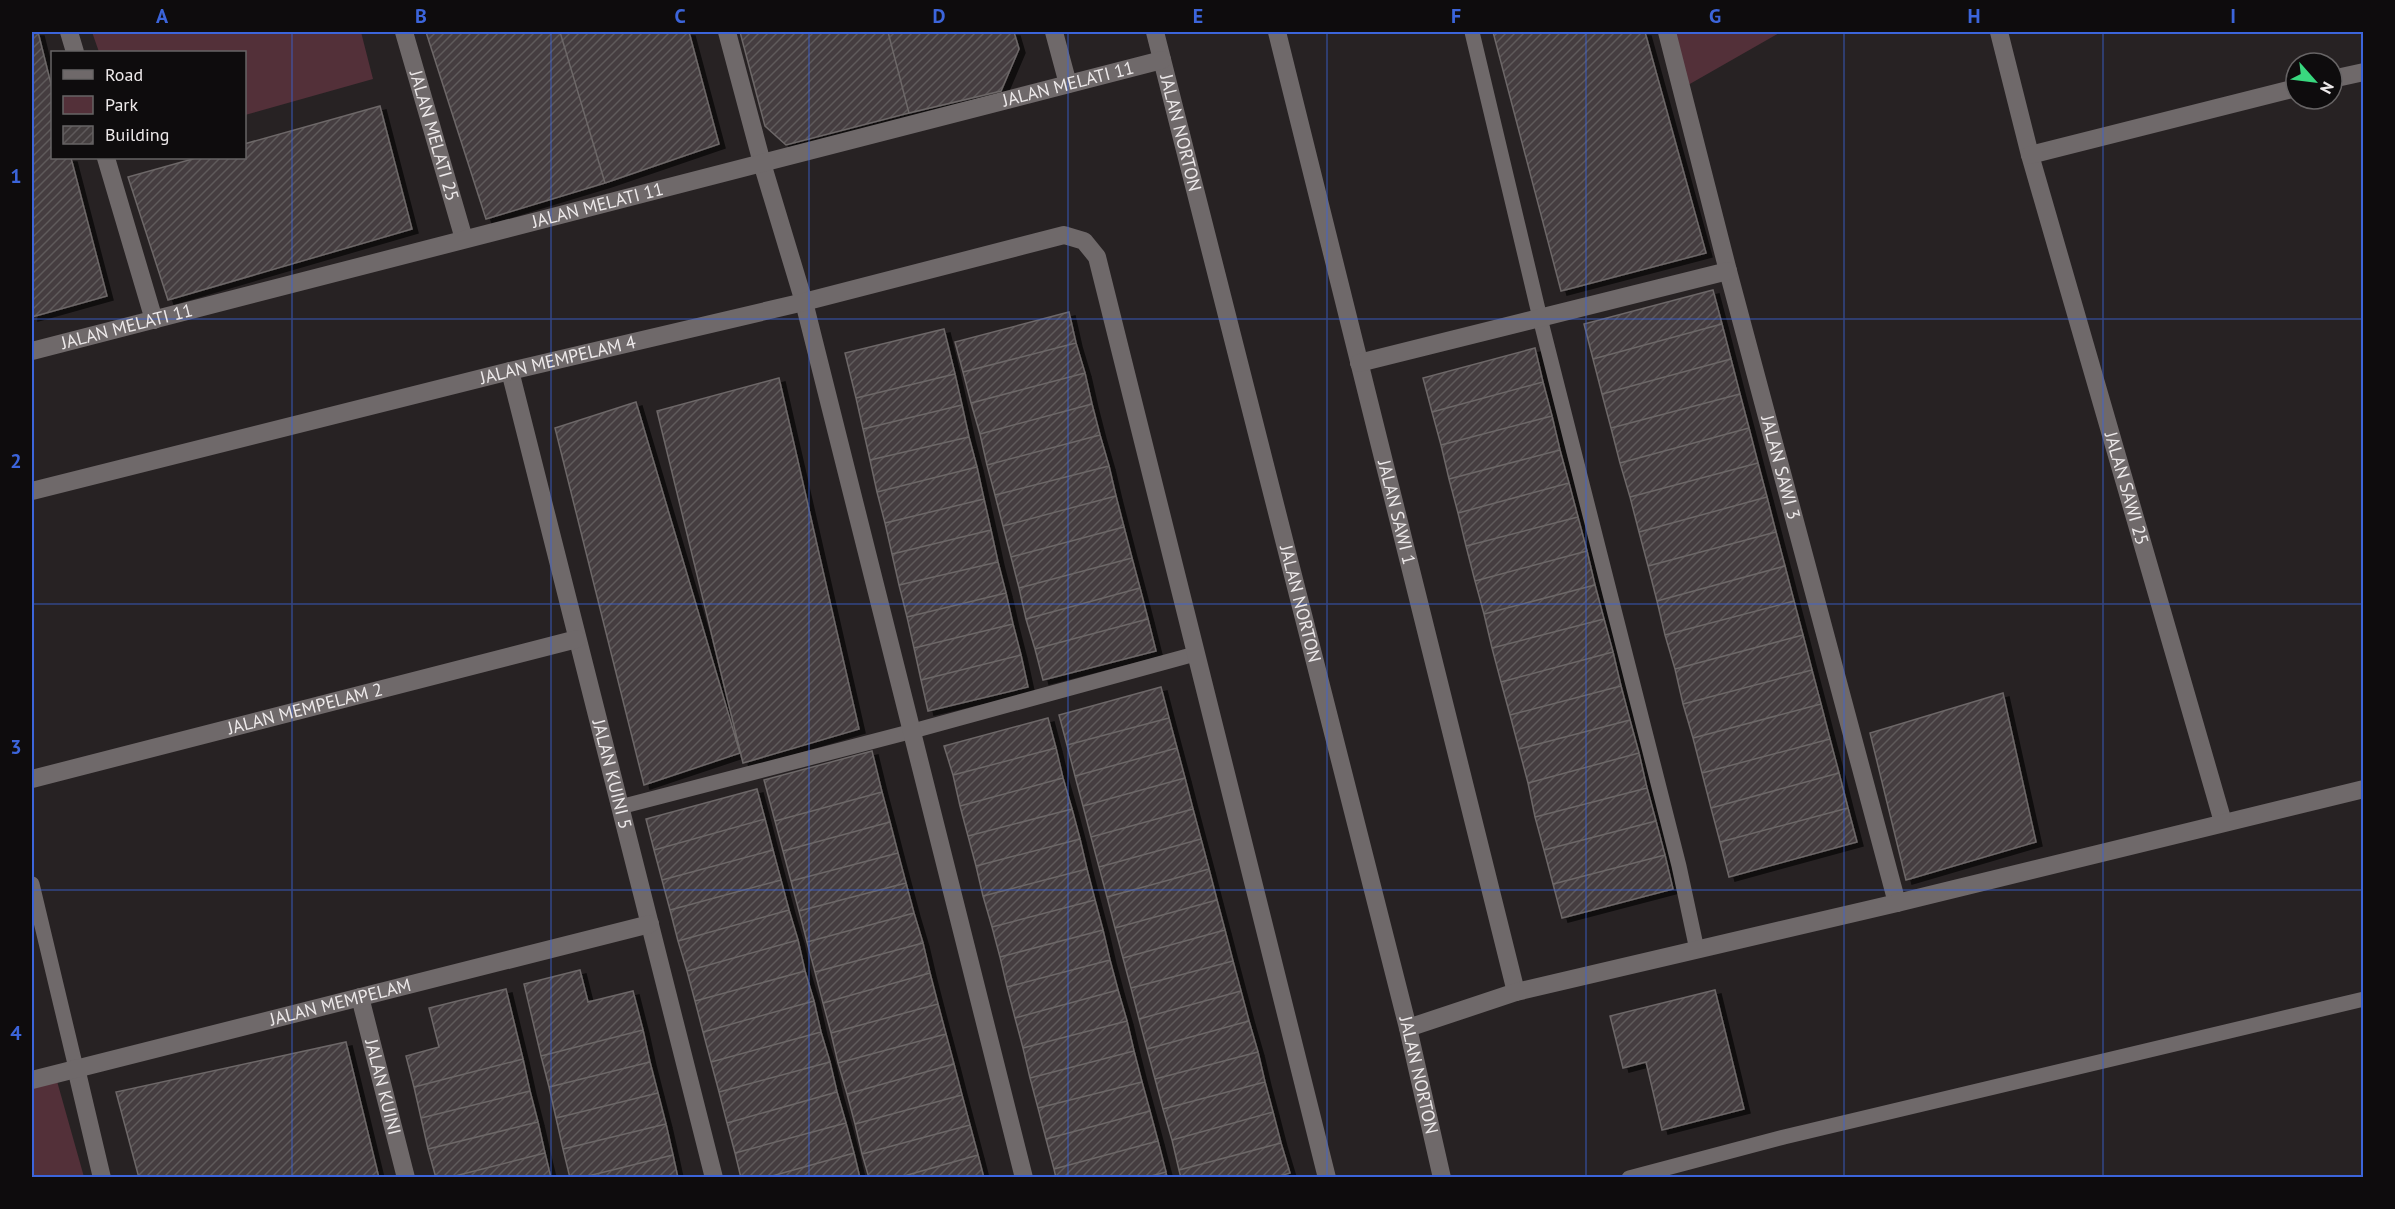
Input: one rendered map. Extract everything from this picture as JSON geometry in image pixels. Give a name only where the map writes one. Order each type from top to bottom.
[{"type":"street","points":[[69,32],[75,51]]},
{"type":"street","name":"JALAN MELATI 25","points":[[404,32],[464,239]]},
{"type":"street","points":[[727,32],[762,163],[804,302],[1024,1178]]},
{"type":"street","points":[[1054,32],[1068,84]]},
{"type":"street","name":"JALAN NORTON","points":[[1155,32],[1408,1028],[1442,1178]]},
{"type":"street","name":"JALAN SAWI 1","points":[[1277,32],[1516,992]]},
{"type":"street","name":"JALAN SAWI 3","points":[[1667,32],[1896,903]]},
{"type":"street","name":"JALAN SAWI 25","points":[[1999,32],[2030,155],[2223,822]]},
{"type":"street","name":"JALAN MELATI 11","points":[[32,351],[1162,60]]},
{"type":"street","points":[[2344,76],[2364,72]]},
{"type":"street","points":[[2030,155],[2284,91]]},
{"type":"street","points":[[106,159],[154,320]]},
{"type":"street","name":"JALAN MEMPELAM 4","points":[[32,492],[510,371],[804,302],[1064,235],[1084,241],[1096,257],[1195,654]]},
{"type":"street","points":[[1359,363],[1728,271]]},
{"type":"street","name":"JALAN KUINI 5","points":[[510,371],[714,1178]]},
{"type":"street","name":"JALAN MEMPELAM 2","points":[[32,778],[577,639]]},
{"type":"street","points":[[1195,654],[1327,1178]]},
{"type":"street","points":[[1408,1028],[1516,992],[1896,903],[2364,789]]},
{"type":"street","name":"JALAN MEMPELAM","points":[[32,1080],[650,924]]},
{"type":"street","name":"JALAN KUINI","points":[[360,997],[406,1178]]},
{"type":"street","points":[[76,1068],[102,1178]]},
{"type":"lane","points":[[1472,32],[1540,318],[1679,866],[1697,950]]},
{"type":"lane","points":[[620,807],[913,731],[1195,654]]},
{"type":"lane","points":[[32,884],[76,1068]]},
{"type":"lane","points":[[1629,1178],[1795,1135],[2364,999]]},
{"type":"green space","points":[[92,32],[361,32],[373,79],[246,115],[246,51],[99,51]]},
{"type":"green space","points":[[1667,32],[1781,32],[1681,89]]},
{"type":"green space","points":[[55,1074],[84,1177],[32,1177],[32,1080]]},
{"type":"building","points":[[32,32],[38,32],[51,84],[51,159],[71,159],[107,296],[32,317]]},
{"type":"building","points":[[426,32],[560,32],[605,183],[486,219]]},
{"type":"building","points":[[560,32],[689,32],[719,144],[605,183]]},
{"type":"building","points":[[740,32],[888,32],[909,113],[786,145],[765,126]]},
{"type":"building","points":[[888,32],[1014,32],[1019,49],[1001,91],[909,113]]},
{"type":"building","points":[[1493,32],[1645,32],[1706,253],[1561,291]]},
{"type":"building","points":[[380,106],[412,229],[168,300],[128,177],[192,159],[246,159],[246,143]]},
{"type":"building","points":[[1713,290],[1722,324],[1593,359],[1584,324]]},
{"type":"building","points":[[1069,312],[1076,343],[963,372],[955,342]]},
{"type":"building","points":[[1722,324],[1731,359],[1602,394],[1593,359]]},
{"type":"building","points":[[944,329],[955,374],[856,398],[845,353]]},
{"type":"building","points":[[1076,343],[1085,373],[971,403],[963,372]]},
{"type":"building","points":[[1535,348],[1543,382],[1432,412],[1423,378]]},
{"type":"building","points":[[1731,359],[1740,394],[1611,428],[1602,394]]},
{"type":"building","points":[[1085,373],[1092,404],[980,434],[971,403]]},
{"type":"building","points":[[955,374],[962,405],[863,429],[856,398]]},
{"type":"building","points":[[779,378],[859,729],[743,763],[657,411]]},
{"type":"building","points":[[1543,382],[1552,416],[1441,445],[1432,412]]},
{"type":"building","points":[[1740,394],[1749,428],[1620,463],[1611,428]]},
{"type":"building","points":[[636,402],[740,753],[644,785],[555,428]]},
{"type":"building","points":[[1092,404],[1100,435],[987,465],[980,434]]},
{"type":"building","points":[[962,405],[969,437],[870,460],[863,429]]},
{"type":"building","points":[[1552,416],[1560,450],[1449,479],[1441,445]]},
{"type":"building","points":[[1749,428],[1758,463],[1630,497],[1620,463]]},
{"type":"building","points":[[1100,435],[1109,466],[995,495],[987,465]]},
{"type":"building","points":[[969,437],[977,467],[877,492],[870,460]]},
{"type":"building","points":[[1560,450],[1569,483],[1458,513],[1449,479]]},
{"type":"building","points":[[1758,463],[1767,497],[1639,532],[1630,497]]},
{"type":"building","points":[[1109,466],[1116,496],[1003,526],[995,495]]},
{"type":"building","points":[[977,467],[984,499],[885,523],[877,492]]},
{"type":"building","points":[[1569,483],[1578,517],[1466,546],[1458,513]]},
{"type":"building","points":[[1116,496],[1124,527],[1011,557],[1003,526]]},
{"type":"building","points":[[1767,497],[1776,532],[1648,566],[1639,532]]},
{"type":"building","points":[[984,499],[991,530],[892,554],[885,523]]},
{"type":"building","points":[[1578,517],[1587,551],[1475,581],[1466,546]]},
{"type":"building","points":[[1124,527],[1132,558],[1019,588],[1011,557]]},
{"type":"building","points":[[991,530],[998,562],[899,585],[892,554]]},
{"type":"building","points":[[1776,532],[1785,566],[1657,601],[1648,566]]},
{"type":"building","points":[[1587,551],[1595,585],[1484,614],[1475,581]]},
{"type":"building","points":[[1132,558],[1140,588],[1026,619],[1019,588]]},
{"type":"building","points":[[998,562],[1006,593],[907,617],[899,585]]},
{"type":"building","points":[[1785,566],[1794,601],[1665,635],[1657,601]]},
{"type":"building","points":[[1595,585],[1604,619],[1492,648],[1484,614]]},
{"type":"building","points":[[1140,588],[1148,619],[1035,649],[1026,619]]},
{"type":"building","points":[[1006,593],[1013,624],[914,648],[907,617]]},
{"type":"building","points":[[1794,601],[1803,635],[1675,669],[1665,635]]},
{"type":"building","points":[[1148,619],[1156,651],[1043,680],[1035,649]]},
{"type":"building","points":[[1604,619],[1613,652],[1501,682],[1492,648]]},
{"type":"building","points":[[1013,624],[1021,655],[921,680],[914,648]]},
{"type":"building","points":[[1803,635],[1812,670],[1683,704],[1675,669]]},
{"type":"building","points":[[1613,652],[1621,686],[1510,715],[1501,682]]},
{"type":"building","points":[[1021,655],[1028,687],[928,711],[921,680]]},
{"type":"building","points":[[1812,670],[1821,704],[1693,738],[1683,704]]},
{"type":"building","points":[[1621,686],[1630,720],[1519,749],[1510,715]]},
{"type":"building","points":[[1161,687],[1169,718],[1067,745],[1059,715]]},
{"type":"building","points":[[2003,693],[2036,842],[1906,880],[1870,733]]},
{"type":"building","points":[[1821,704],[1830,739],[1702,773],[1693,738]]},
{"type":"building","points":[[1048,718],[1056,748],[953,775],[944,746]]},
{"type":"building","points":[[1169,718],[1177,748],[1075,776],[1067,745]]},
{"type":"building","points":[[1630,720],[1639,753],[1528,783],[1519,749]]},
{"type":"building","points":[[1830,739],[1839,773],[1711,808],[1702,773]]},
{"type":"building","points":[[1056,748],[1063,778],[960,806],[953,775]]},
{"type":"building","points":[[1177,748],[1185,778],[1083,806],[1075,776]]},
{"type":"building","points":[[872,751],[882,792],[775,821],[764,780]]},
{"type":"building","points":[[1639,753],[1647,788],[1535,817],[1528,783]]},
{"type":"building","points":[[1839,773],[1848,808],[1720,842],[1711,808]]},
{"type":"building","points":[[1063,778],[1072,809],[968,836],[960,806]]},
{"type":"building","points":[[1185,778],[1193,809],[1091,837],[1083,806]]},
{"type":"building","points":[[1647,788],[1656,821],[1544,850],[1535,817]]},
{"type":"building","points":[[757,789],[765,819],[654,850],[646,819]]},
{"type":"building","points":[[882,792],[890,822],[783,851],[775,821]]},
{"type":"building","points":[[1848,808],[1857,842],[1729,877],[1720,842]]},
{"type":"building","points":[[1072,809],[1080,839],[976,866],[968,836]]},
{"type":"building","points":[[1193,809],[1201,839],[1099,867],[1091,837]]},
{"type":"building","points":[[765,819],[773,850],[662,880],[654,850]]},
{"type":"building","points":[[1656,821],[1665,855],[1553,884],[1544,850]]},
{"type":"building","points":[[890,822],[898,853],[791,881],[783,851]]},
{"type":"building","points":[[1080,839],[1087,869],[983,896],[976,866]]},
{"type":"building","points":[[1201,839],[1209,869],[1107,897],[1099,867]]},
{"type":"building","points":[[773,850],[781,880],[670,910],[662,880]]},
{"type":"building","points":[[898,853],[906,883],[799,911],[791,881]]},
{"type":"building","points":[[1665,855],[1673,889],[1562,918],[1553,884]]},
{"type":"building","points":[[1087,869],[1095,900],[992,927],[983,896]]},
{"type":"building","points":[[1209,869],[1217,900],[1115,928],[1107,897]]},
{"type":"building","points":[[781,880],[789,910],[678,941],[670,910]]},
{"type":"building","points":[[906,883],[914,913],[807,942],[799,911]]},
{"type":"building","points":[[1095,900],[1103,930],[1000,957],[992,927]]},
{"type":"building","points":[[1217,900],[1225,930],[1123,958],[1115,928]]},
{"type":"building","points":[[789,910],[798,940],[687,971],[678,941]]},
{"type":"building","points":[[914,913],[923,943],[815,972],[807,942]]},
{"type":"building","points":[[1103,930],[1110,960],[1007,987],[1000,957]]},
{"type":"building","points":[[1225,930],[1233,961],[1131,988],[1123,958]]},
{"type":"building","points":[[798,940],[805,971],[695,1001],[687,971]]},
{"type":"building","points":[[923,943],[930,973],[823,1003],[815,972]]},
{"type":"building","points":[[1110,960],[1118,990],[1015,1018],[1007,987]]},
{"type":"building","points":[[1233,961],[1241,991],[1139,1019],[1131,988]]},
{"type":"building","points":[[580,970],[588,1002],[633,991],[643,1030],[541,1056],[524,984]]},
{"type":"building","points":[[805,971],[814,1001],[703,1032],[695,1001]]},
{"type":"building","points":[[930,973],[938,1004],[831,1033],[823,1003]]},
{"type":"building","points":[[506,989],[523,1059],[414,1087],[406,1056],[439,1047],[429,1008]]},
{"type":"building","points":[[1118,990],[1127,1021],[1023,1048],[1015,1018]]},
{"type":"building","points":[[1715,990],[1744,1109],[1662,1130],[1646,1062],[1623,1068],[1610,1016]]},
{"type":"building","points":[[1241,991],[1249,1021],[1147,1049],[1139,1019]]},
{"type":"building","points":[[814,1001],[821,1032],[711,1062],[703,1032]]},
{"type":"building","points":[[938,1004],[946,1034],[838,1063],[831,1033]]},
{"type":"building","points":[[1127,1021],[1134,1051],[1030,1078],[1023,1048]]},
{"type":"building","points":[[1249,1021],[1258,1052],[1155,1079],[1147,1049]]},
{"type":"building","points":[[643,1030],[650,1062],[549,1087],[541,1056]]},
{"type":"building","points":[[821,1032],[830,1062],[719,1092],[711,1062]]},
{"type":"building","points":[[946,1034],[954,1064],[847,1094],[838,1063]]},
{"type":"building","points":[[346,1042],[379,1178],[139,1178],[116,1092]]},
{"type":"building","points":[[1134,1051],[1142,1082],[1038,1108],[1030,1078]]},
{"type":"building","points":[[1258,1052],[1265,1082],[1163,1109],[1155,1079]]},
{"type":"building","points":[[523,1059],[530,1091],[421,1118],[414,1087]]},
{"type":"building","points":[[650,1062],[658,1093],[556,1118],[549,1087]]},
{"type":"building","points":[[830,1062],[837,1092],[727,1123],[719,1092]]},
{"type":"building","points":[[954,1064],[962,1095],[855,1124],[847,1094]]},
{"type":"building","points":[[1142,1082],[1150,1111],[1046,1139],[1038,1108]]},
{"type":"building","points":[[1265,1082],[1273,1112],[1172,1140],[1163,1109]]},
{"type":"building","points":[[530,1091],[538,1122],[428,1149],[421,1118]]},
{"type":"building","points":[[837,1092],[846,1123],[735,1153],[727,1123]]},
{"type":"building","points":[[658,1093],[666,1124],[563,1149],[556,1118]]},
{"type":"building","points":[[962,1095],[970,1125],[862,1154],[855,1124]]},
{"type":"building","points":[[1150,1111],[1158,1141],[1054,1169],[1046,1139]]},
{"type":"building","points":[[1273,1112],[1281,1143],[1179,1170],[1172,1140]]},
{"type":"building","points":[[538,1122],[545,1153],[447,1178],[436,1178],[428,1149]]},
{"type":"building","points":[[846,1123],[854,1153],[765,1178],[741,1178],[735,1153]]},
{"type":"building","points":[[666,1124],[673,1155],[580,1178],[570,1178],[563,1149]]},
{"type":"building","points":[[970,1125],[978,1155],[897,1178],[869,1178],[862,1154]]},
{"type":"building","points":[[1158,1141],[1166,1172],[1144,1178],[1056,1178],[1054,1169]]},
{"type":"building","points":[[1281,1143],[1290,1173],[1273,1178],[1181,1178],[1179,1170]]},
{"type":"building","points":[[545,1153],[551,1178],[447,1178]]},
{"type":"building","points":[[854,1153],[860,1178],[765,1178]]},
{"type":"building","points":[[673,1155],[678,1178],[580,1178]]},
{"type":"building","points":[[978,1155],[984,1178],[897,1178]]},
{"type":"building","points":[[1166,1172],[1167,1178],[1144,1178]]}]
